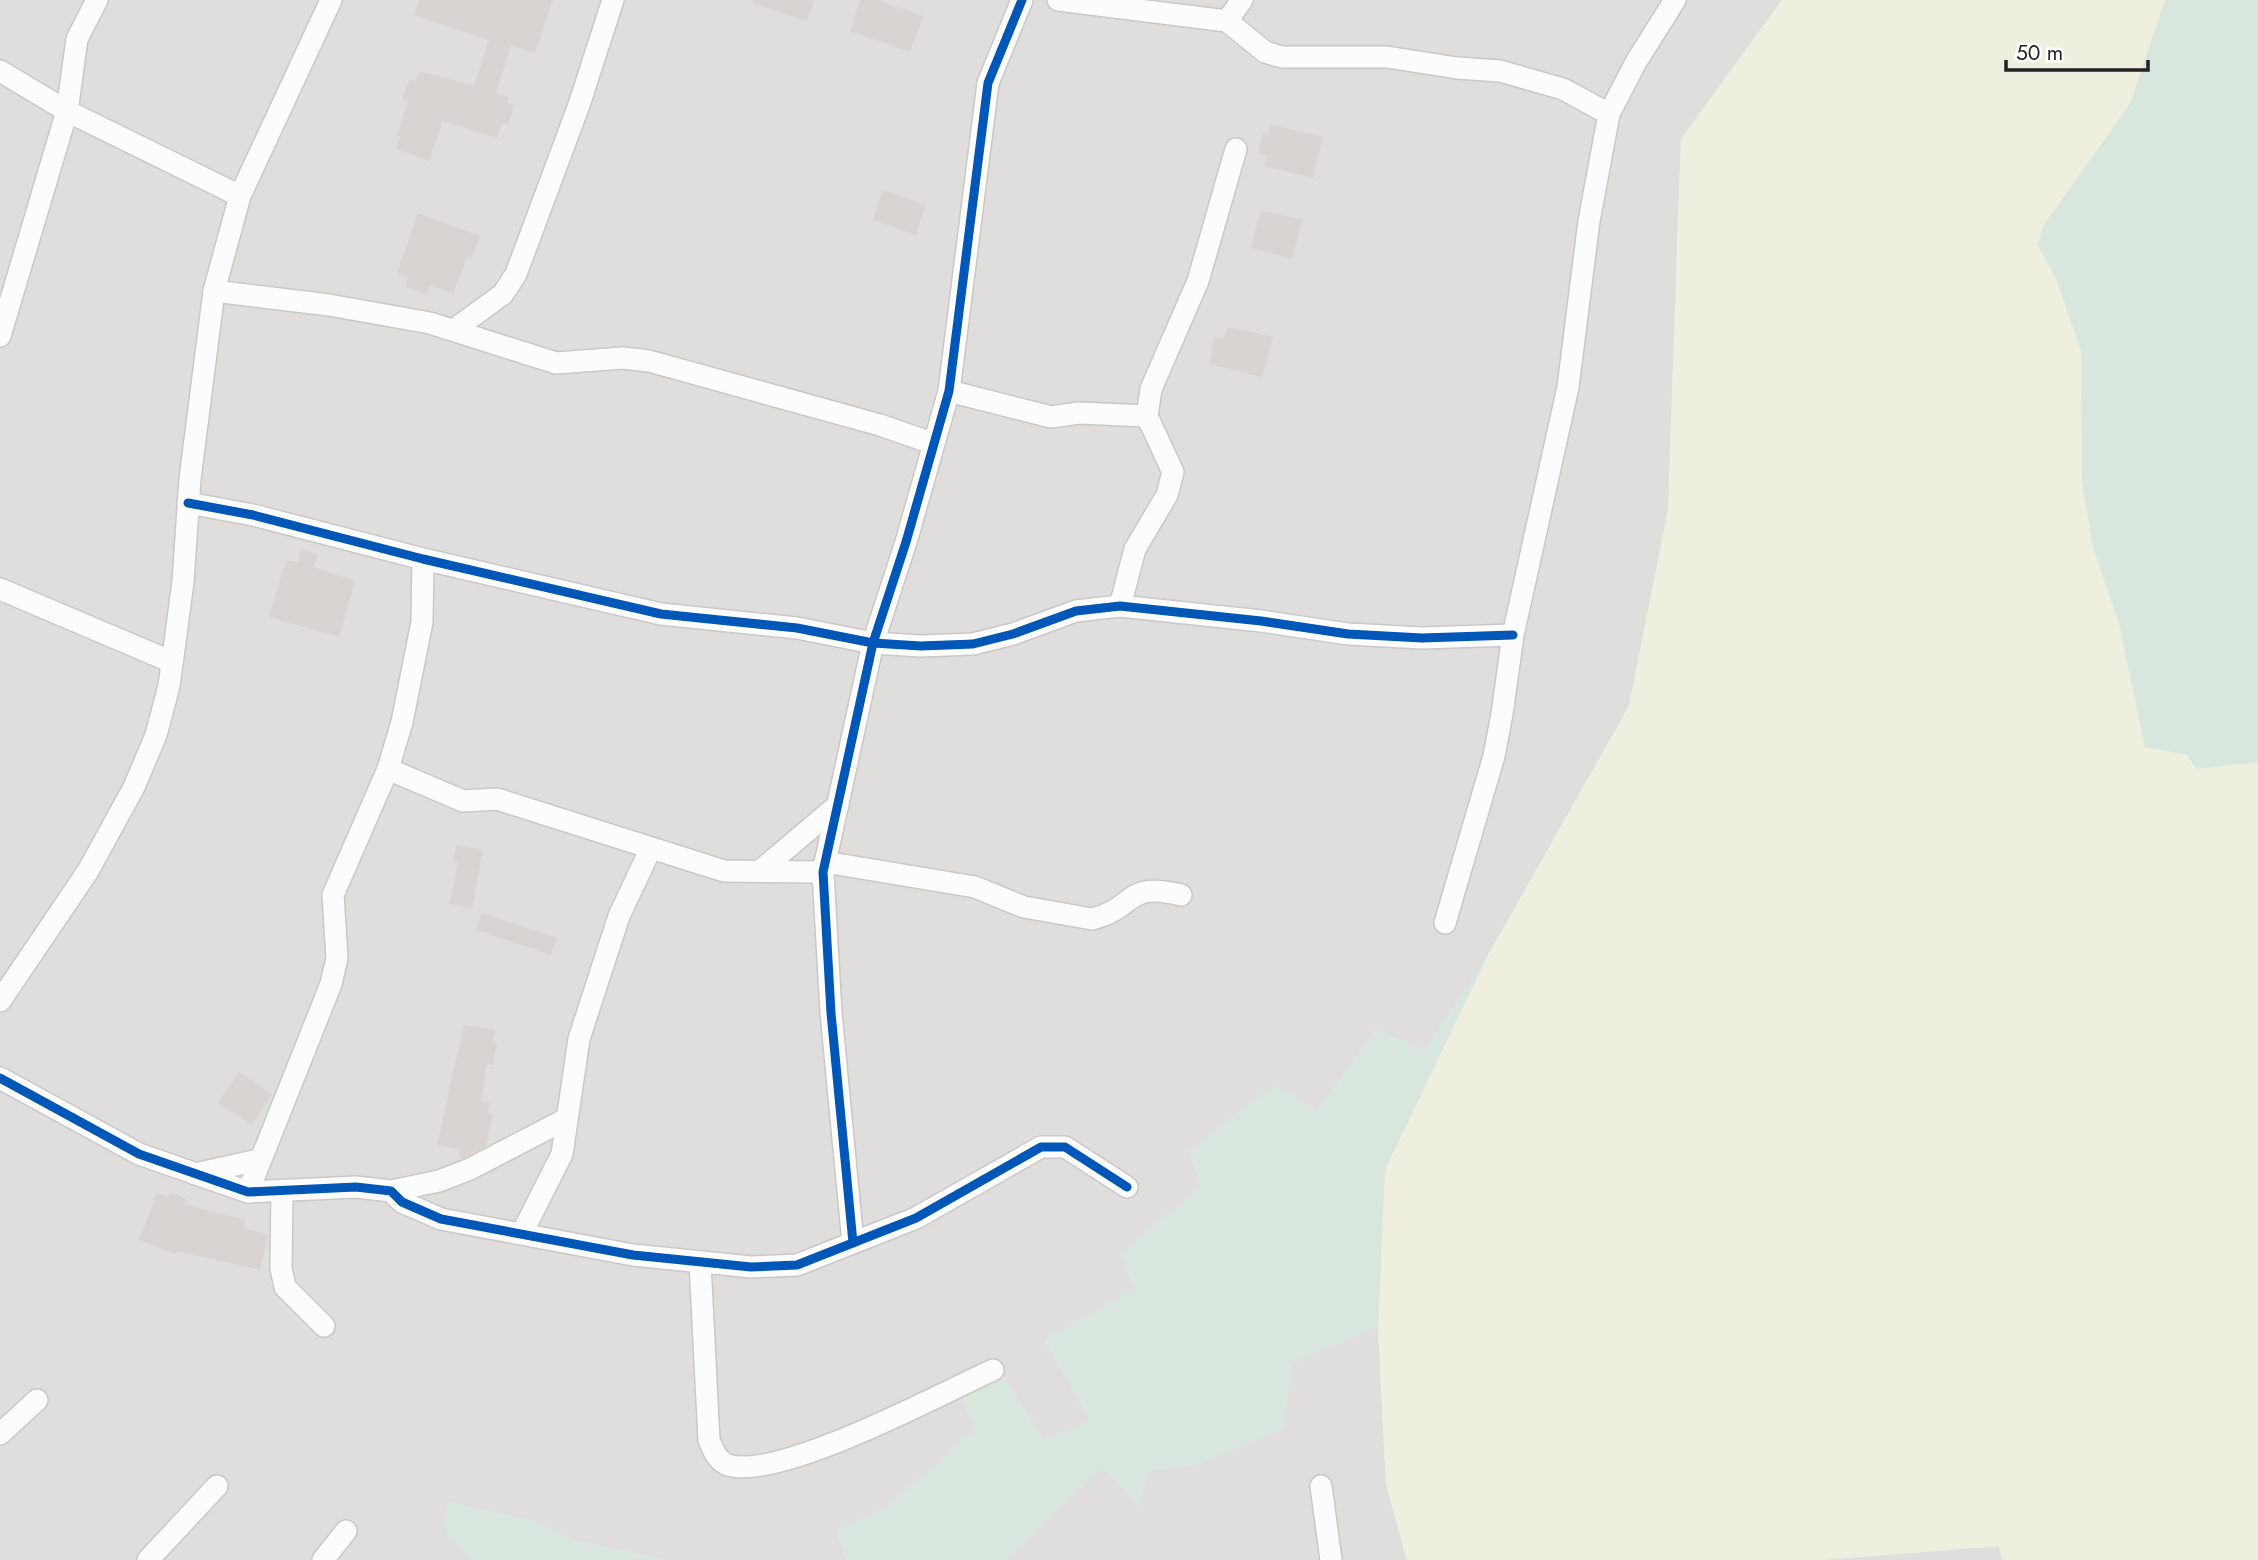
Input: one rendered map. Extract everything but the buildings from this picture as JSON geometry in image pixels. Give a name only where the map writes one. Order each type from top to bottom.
[{"type":"street","points":[[0,336],[67,111],[77,39],[97,0]]},
{"type":"street","points":[[0,1001],[88,871],[134,787],[156,736],[172,662],[183,582],[188,503],[214,291],[240,196],[331,0]]},
{"type":"street","points":[[455,329],[503,294],[516,274],[579,105],[613,0]]},
{"type":"street","points":[[853,1243],[831,1013],[824,867],[873,643],[906,542],[932,443],[949,391],[988,83],[1022,0]]},
{"type":"street","points":[[1058,0],[1227,21],[1265,52],[1282,57],[1387,57],[1457,68],[1500,71],[1563,89],[1609,114]]},
{"type":"street","points":[[1227,21],[1242,0]]},
{"type":"street","points":[[1445,923],[1493,756],[1513,635],[1568,387],[1589,221],[1609,114],[1636,62],[1675,0]]},
{"type":"street","points":[[0,71],[67,111],[240,196]]},
{"type":"street","points":[[1120,606],[1135,549],[1167,495],[1173,472],[1147,416],[1151,389],[1198,281],[1236,149]]},
{"type":"street","points":[[214,291],[329,305],[455,329],[556,363],[623,358],[649,361],[880,425],[932,443]]},
{"type":"street","points":[[949,391],[1051,416],[1079,413],[1147,416]]},
{"type":"street","points":[[188,503],[253,515],[423,559],[662,614],[797,628],[873,643],[921,646],[973,644],[1076,611],[1120,606],[1261,621],[1349,634],[1422,638],[1513,635]]},
{"type":"street","points":[[248,1192],[258,1160],[331,984],[337,958],[333,895],[388,769],[402,722],[422,621],[423,559]]},
{"type":"street","points":[[0,589],[172,662]]},
{"type":"street","points":[[388,769],[463,801],[498,799],[724,871],[746,873],[824,867],[975,887],[1024,907],[1092,919],[1143,890],[1155,888],[1181,895]]},
{"type":"street","points":[[761,870],[838,806]]},
{"type":"street","points":[[522,1233],[562,1154],[579,1039],[619,916],[650,848]]},
{"type":"street","points":[[0,1078],[139,1154],[248,1192],[356,1187],[391,1191],[439,1181],[470,1169],[566,1119]]},
{"type":"street","points":[[391,1191],[402,1202],[442,1219],[633,1255],[751,1267],[797,1265],[916,1218],[1041,1147],[1065,1147],[1127,1187]]},
{"type":"street","points":[[195,1174],[258,1160]]},
{"type":"street","points":[[282,1192],[281,1268],[285,1287],[324,1326]]},
{"type":"street","points":[[700,1263],[709,1440],[714,1454],[727,1465],[768,1466],[809,1454],[993,1370]]},
{"type":"street","points":[[0,1434],[37,1400]]},
{"type":"street","points":[[148,1560],[218,1486]]},
{"type":"street","points":[[1321,1486],[1331,1560]]},
{"type":"street","points":[[323,1560],[346,1531]]},
{"type":"shaded area","points":[[0,0],[1782,0],[1681,139],[1668,510],[1629,707],[1488,955],[1385,1170],[1378,1327],[1386,1484],[1407,1560],[0,1560]]},
{"type":"shaded area","points":[[2165,0],[2258,0],[2258,762],[2196,769],[2187,755],[2145,747],[2119,624],[2093,547],[2082,482],[2081,351],[2057,281],[2038,245],[2043,226],[2130,104]]},
{"type":"shaded area","points":[[1488,955],[1385,1170],[1378,1327],[1292,1363],[1284,1430],[1191,1467],[1148,1470],[1140,1507],[1102,1468],[1006,1560],[846,1560],[836,1531],[886,1507],[974,1430],[962,1398],[1005,1377],[1044,1440],[1090,1421],[1044,1340],[1134,1289],[1120,1253],[1200,1187],[1189,1151],[1275,1085],[1317,1111],[1376,1029],[1424,1050]]},
{"type":"shaded area","points":[[449,1502],[535,1521],[576,1540],[667,1560],[470,1560],[443,1526]]},
{"type":"shaded area","points":[[1999,1546],[2002,1560],[1820,1560]]},
{"type":"green space","points":[[1782,0],[2165,0],[2130,104],[2043,226],[2038,245],[2057,281],[2081,351],[2082,482],[2093,547],[2119,624],[2196,769],[2258,762],[2258,1560],[2002,1560],[1999,1546],[1820,1560],[1407,1560],[1386,1484],[1378,1327],[1385,1170],[1488,955],[1629,706],[1668,510],[1681,139]]},
{"type":"cycle path","points":[[853,1243],[831,1013],[823,872],[873,643],[906,542],[949,391],[988,83],[1022,0]]},
{"type":"cycle path","points":[[188,503],[253,515],[423,559],[661,614],[797,628],[873,643],[921,646],[973,644],[1013,634],[1076,611],[1120,606],[1261,621],[1348,634],[1422,638],[1513,635]]},
{"type":"cycle path","points":[[0,1078],[139,1154],[248,1192],[356,1187],[391,1191],[402,1202],[441,1219],[633,1255],[751,1267],[797,1265],[916,1218],[1041,1147],[1065,1147],[1127,1187]]}]
